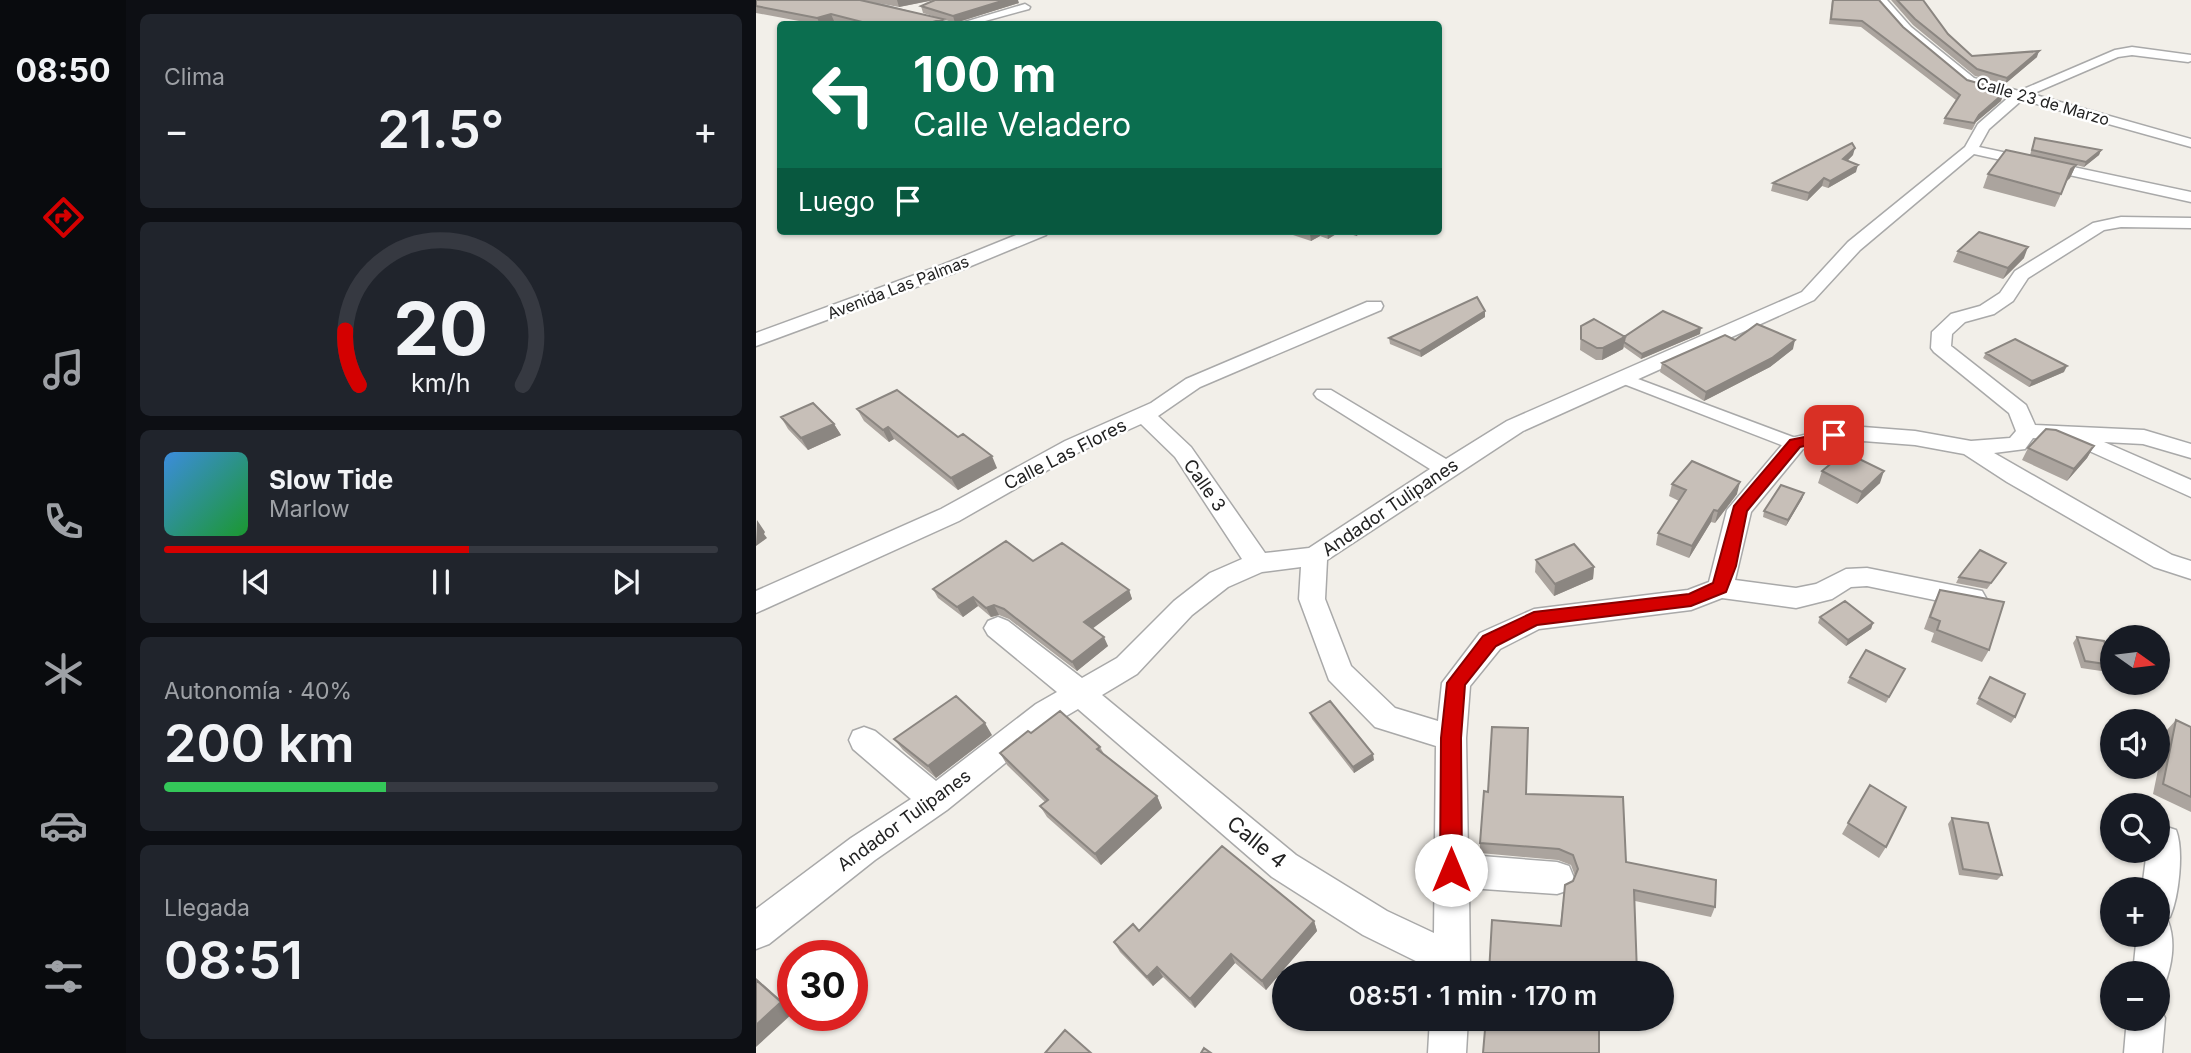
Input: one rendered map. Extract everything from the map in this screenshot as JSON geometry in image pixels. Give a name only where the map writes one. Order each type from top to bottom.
[{"type":"street","points":[[849,0],[936,21]]},
{"type":"street","name":"Calle 23 de Marzo","points":[[1881,0],[1907,29],[1970,81],[2191,143]]},
{"type":"street","points":[[903,13],[929,5]]},
{"type":"street","points":[[974,21],[1025,7]]},
{"type":"street","name":"Andador Tulipanes","points":[[756,931],[863,849],[936,800],[1046,713],[1082,695],[1127,666],[1183,608],[1219,580],[1258,563],[1315,556],[1516,426],[1808,296],[1854,246],[1971,149],[1983,127],[2018,96],[2115,54],[2132,51],[2188,58]]},
{"type":"street","points":[[1971,149],[2191,197]]},
{"type":"street","points":[[2027,430],[2018,410],[1941,348],[1941,332],[1958,318],[1987,310],[2007,297],[2021,275],[2099,226],[2121,222],[2191,223]]},
{"type":"street","name":"Avenida Las Palmas","points":[[756,340],[948,269],[1030,235]]},
{"type":"street","name":"Calle Las Flores","points":[[756,603],[797,582],[950,515],[1073,446],[1158,408],[1193,383],[1374,306]]},
{"type":"street","points":[[1622,379],[1795,444],[1834,435],[1863,434],[1915,438],[1971,448],[2017,444],[2027,430]]},
{"type":"street","points":[[1324,394],[1446,469]]},
{"type":"street","name":"Calle 3","points":[[1144,415],[1182,452],[1258,563]]},
{"type":"street","points":[[2027,430],[2144,437],[2191,452]]},
{"type":"street","points":[[2064,432],[2191,489]]},
{"type":"street","points":[[1720,587],[1739,510],[1795,444]]},
{"type":"street","points":[[1971,448],[2015,477],[2163,561],[2191,570]]},
{"type":"street","points":[[1315,556],[1312,599],[1339,672],[1385,718],[1451,738]]},
{"type":"street","points":[[1452,961],[1451,738],[1456,683],[1490,641],[1534,619],[1691,600],[1720,587],[1796,598],[1824,592],[1846,578],[1867,577],[1984,600]]},
{"type":"street","name":"Calle 4","points":[[998,628],[1082,695],[1284,866],[1442,961]]},
{"type":"street","points":[[864,740],[936,800]]},
{"type":"street","points":[[1451,870],[1557,878]]},
{"type":"street","points":[[1447,1053],[1449,1031]]},
{"type":"street","points":[[2143,1053],[2145,1031]]},
{"type":"building","points":[[756,0],[860,0],[943,19],[858,21],[831,14],[817,18],[756,6]]},
{"type":"building","points":[[935,0],[1005,0],[953,16],[921,6]]},
{"type":"building","points":[[1833,0],[1879,0],[1903,27],[1967,80],[2003,90],[2003,94],[1979,115],[1974,123],[1945,118],[1960,95],[1862,21],[1831,19]]},
{"type":"building","points":[[1897,0],[1923,0],[1948,34],[1972,56],[2039,51],[2007,78],[1977,69],[1915,19]]},
{"type":"building","points":[[2035,138],[2101,150],[2086,162],[2032,150]]},
{"type":"building","points":[[1852,143],[1855,148],[1843,159],[1858,165],[1830,181],[1824,178],[1809,193],[1773,183]]},
{"type":"building","points":[[2006,150],[2076,165],[2071,169],[2061,194],[1988,174]]},
{"type":"building","points":[[1979,232],[2028,247],[2008,268],[1958,251]]},
{"type":"building","points":[[1477,297],[1485,311],[1420,351],[1389,338]]},
{"type":"building","points":[[1663,311],[1701,328],[1642,354],[1624,342],[1624,337]]},
{"type":"building","points":[[1594,319],[1625,337],[1603,348],[1597,348],[1581,339],[1581,326]]},
{"type":"building","points":[[1757,324],[1795,340],[1772,358],[1706,392],[1662,363],[1725,335],[1735,340]]},
{"type":"building","points":[[2015,339],[2067,366],[2032,381],[1986,353]]},
{"type":"building","points":[[897,390],[958,437],[963,434],[992,456],[951,478],[888,427],[883,430],[857,409]]},
{"type":"building","points":[[813,403],[834,424],[801,438],[781,417]]},
{"type":"building","points":[[2046,429],[2056,430],[2094,446],[2074,469],[2028,448]]},
{"type":"building","points":[[1845,452],[1884,471],[1862,492],[1822,471]]},
{"type":"building","points":[[1692,461],[1740,482],[1718,511],[1714,510],[1692,546],[1658,533],[1686,490],[1672,484]]},
{"type":"building","points":[[1781,485],[1804,493],[1788,520],[1764,511]]},
{"type":"building","points":[[1006,541],[1033,561],[1062,543],[1129,590],[1084,622],[1104,637],[1072,662],[1004,609],[994,605],[986,608],[973,597],[957,607],[933,589]]},
{"type":"building","points":[[1574,544],[1594,567],[1555,584],[1536,560]]},
{"type":"building","points":[[1980,550],[2006,563],[1991,583],[1959,577]]},
{"type":"building","points":[[1940,590],[2004,602],[1989,650],[1937,630],[1940,621],[1930,617]]},
{"type":"building","points":[[1845,601],[1873,623],[1848,640],[1820,617]]},
{"type":"building","points":[[2077,637],[2100,640],[2100,663],[2085,661]]},
{"type":"building","points":[[1866,650],[1905,669],[1889,697],[1850,677]]},
{"type":"building","points":[[1990,677],[2025,694],[2015,717],[1979,698]]},
{"type":"building","points":[[956,696],[985,723],[928,766],[894,739]]},
{"type":"building","points":[[1330,701],[1373,754],[1353,767],[1310,713]]},
{"type":"building","points":[[1060,711],[1100,747],[1097,749],[1157,796],[1095,854],[1040,806],[1048,800],[1000,753]]},
{"type":"building","points":[[2176,720],[2191,727],[2191,797],[2163,784],[2164,779],[2170,779],[2170,750]]},
{"type":"building","points":[[1492,727],[1528,728],[1526,794],[1623,797],[1626,862],[1716,880],[1715,907],[1634,890],[1637,961],[1490,961],[1492,920],[1561,926],[1565,885],[1573,881],[1578,869],[1573,855],[1559,849],[1480,843],[1484,791],[1488,792]]},
{"type":"building","points":[[1870,785],[1906,807],[1886,847],[1848,823]]},
{"type":"building","points":[[1952,818],[1988,823],[2002,875],[1963,869]]},
{"type":"building","points":[[1222,846],[1314,921],[1279,961],[1272,961],[1272,969],[1262,981],[1231,954],[1190,999],[1157,967],[1147,977],[1114,942],[1133,924],[1139,931]]},
{"type":"building","points":[[756,980],[777,998],[777,1006],[756,1025]]},
{"type":"building","points":[[1065,1030],[1091,1053],[1045,1053]]},
{"type":"building","points":[[1485,1031],[1599,1031],[1599,1053],[1483,1053]]},
{"type":"route","points":[[1451,870],[1451,738],[1456,683],[1490,641],[1534,619],[1691,600],[1720,587],[1739,510],[1771,469],[1795,444],[1834,435]]}]
